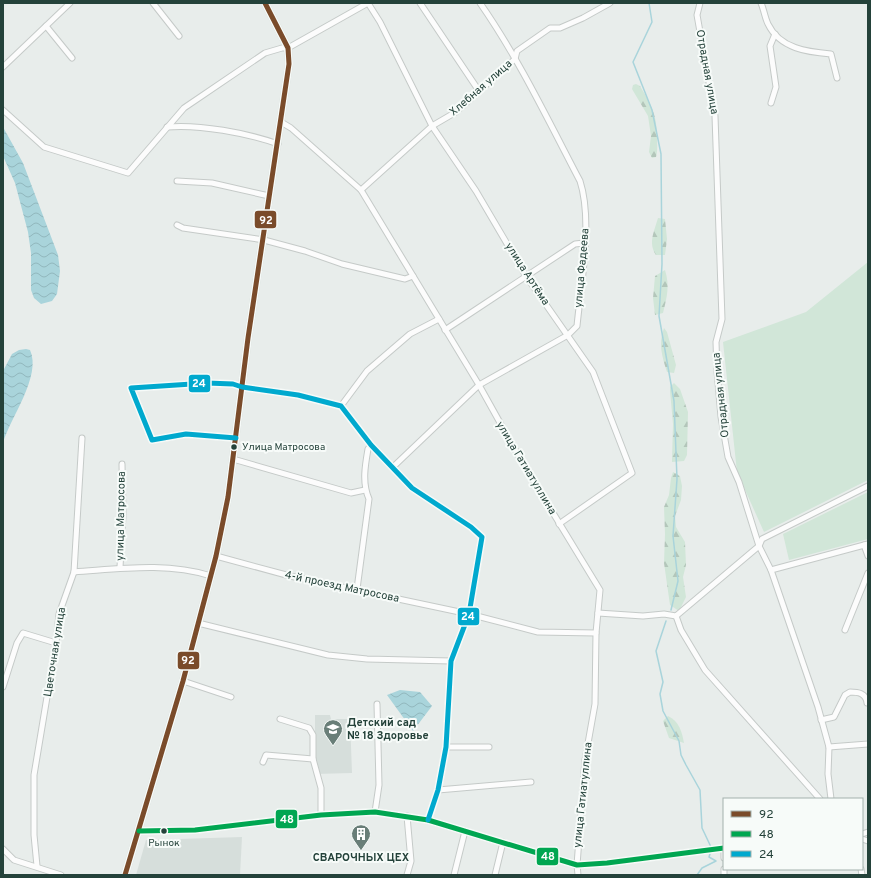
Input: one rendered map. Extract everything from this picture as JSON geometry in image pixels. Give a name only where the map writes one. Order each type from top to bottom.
[{"type":"main road","points":[[125,875],[183,681],[211,576],[216,556],[233,459],[242,387],[289,70],[288,48],[265,3]]},
{"type":"street","points":[[3,67],[70,3]]},
{"type":"street","points":[[153,3],[179,36]]},
{"type":"street","points":[[3,110],[44,147],[128,173],[184,108],[265,53],[282,48],[288,48],[368,3]]},
{"type":"street","name":"улица Артёма","points":[[368,3],[380,22],[432,126],[476,191],[526,276],[593,372],[632,473],[559,524]]},
{"type":"street","points":[[420,3],[479,91]]},
{"type":"street","name":"улица Фадеева","points":[[392,467],[479,386],[568,335],[577,326],[586,210],[580,181],[538,98],[500,32],[480,3]]},
{"type":"street","name":"Хлебная улица","points":[[361,190],[432,126],[456,112],[515,59],[517,51],[550,28],[560,28],[583,18],[610,3]]},
{"type":"street","name":"Отрадная улица","points":[[700,3],[697,15],[715,116],[722,319],[716,342],[721,417],[728,457],[739,482],[759,546],[771,570],[821,720],[828,747],[828,774],[831,798]]},
{"type":"street","points":[[761,3],[769,25],[776,34],[797,50],[831,54],[837,78]]},
{"type":"street","points":[[46,26],[72,58]]},
{"type":"street","points":[[771,103],[776,87],[770,46],[776,34]]},
{"type":"street","name":"улица Гатиатуллина","points":[[281,122],[291,128],[361,190],[479,386],[559,524],[600,590],[596,633],[595,704],[585,760],[577,865],[578,875]]},
{"type":"street","points":[[167,127],[178,126],[209,128],[278,144]]},
{"type":"street","points":[[177,181],[212,183],[270,196]]},
{"type":"street","points":[[177,225],[183,228],[264,240],[305,251],[342,264],[405,279],[413,276]]},
{"type":"street","points":[[445,330],[575,244],[584,243]]},
{"type":"street","points":[[341,406],[367,371],[410,334],[439,319]]},
{"type":"street","points":[[236,438],[186,434],[152,440],[131,388],[207,383],[232,384],[242,387],[298,395],[341,406],[371,445],[412,488],[472,527],[482,537],[469,614],[451,661],[446,747],[438,790],[428,820]]},
{"type":"street","name":"Цветочная улица","points":[[37,866],[34,835],[34,775],[56,643],[59,614],[74,572],[82,438]]},
{"type":"street","points":[[357,589],[369,499],[365,490],[364,469],[368,449],[371,445]]},
{"type":"street","points":[[233,459],[351,493],[365,490]]},
{"type":"street","name":"улица Матросова","points":[[120,568],[123,515],[122,464]]},
{"type":"street","points":[[598,613],[643,616],[664,614],[676,616],[759,546],[762,538],[868,486]]},
{"type":"street","points":[[771,570],[866,545],[868,556]]},
{"type":"street","name":"4-й проезд Матросова","points":[[216,556],[290,576],[469,614],[538,632],[596,633]]},
{"type":"street","points":[[74,572],[120,568],[160,568],[200,572],[211,576]]},
{"type":"street","points":[[845,630],[868,573]]},
{"type":"street","points":[[676,616],[681,630],[705,670],[819,798]]},
{"type":"street","points":[[198,623],[328,655],[367,659],[451,661]]},
{"type":"street","points":[[3,687],[17,643],[23,633],[56,643]]},
{"type":"street","points":[[183,681],[232,697]]},
{"type":"street","points":[[821,720],[834,717],[845,695],[850,692],[862,694],[866,698],[867,703]]},
{"type":"street","points":[[376,812],[379,785],[377,704]]},
{"type":"street","points":[[280,719],[309,728],[313,735],[313,760],[321,788],[322,815]]},
{"type":"street","points":[[828,747],[868,744]]},
{"type":"street","points":[[446,747],[489,746]]},
{"type":"street","points":[[263,762],[266,755],[313,760]]},
{"type":"street","points":[[438,790],[531,782]]},
{"type":"street","points":[[139,831],[195,830],[322,815],[376,812],[428,820],[577,865],[607,863],[723,848]]},
{"type":"street","points":[[407,816],[411,861],[407,875]]},
{"type":"street","points":[[454,875],[466,831]]},
{"type":"street","points":[[495,875],[503,842]]},
{"type":"street","points":[[3,849],[14,860],[37,866],[61,875]]},
{"type":"shaded area","name":"Детский сад № 18 Здоровье","points":[[315,715],[330,715],[331,719],[350,719],[352,773],[315,774]]},
{"type":"shaded area","points":[[242,837],[240,875],[136,875],[146,840]]},
{"type":"green space","points":[[636,84],[640,86],[651,105],[655,117],[657,130],[657,150],[656,157],[652,158],[649,152],[651,136],[648,116],[632,89],[633,85]]},
{"type":"green space","points":[[658,218],[665,219],[667,239],[665,255],[656,255],[652,246],[652,237]]},
{"type":"green space","points":[[868,262],[868,480],[764,532],[737,472],[723,342],[806,312]]},
{"type":"green space","points":[[665,270],[668,286],[666,302],[663,313],[655,315],[653,298],[655,276]]},
{"type":"green space","points":[[664,328],[667,332],[676,365],[674,373],[667,372],[662,355],[661,339]]},
{"type":"green space","points":[[674,383],[680,389],[688,412],[687,455],[684,461],[672,462],[673,424],[670,387]]},
{"type":"green space","points":[[673,472],[680,476],[682,486],[681,500],[675,516],[676,527],[685,542],[686,565],[683,577],[686,597],[679,611],[670,605],[664,563],[664,507],[669,495]]},
{"type":"green space","points":[[868,492],[868,539],[789,560],[783,534]]},
{"type":"green space","points":[[668,716],[677,724],[681,731],[684,743],[669,738],[663,721]]},
{"type":"water","points":[[3,127],[23,163],[58,255],[60,271],[57,294],[52,301],[41,304],[34,298],[31,290],[31,253],[28,232],[15,183],[3,156]]},
{"type":"water","points":[[19,350],[30,350],[33,360],[32,372],[24,397],[3,443],[3,371],[12,354]]},
{"type":"water","points":[[400,690],[420,692],[432,706],[413,731],[387,695]]},
{"type":"waterway","points":[[649,3],[652,22],[633,62],[652,110],[661,154],[662,264],[659,316],[674,401],[677,479],[673,536],[678,581],[671,610]]},
{"type":"waterway","points":[[666,621],[656,651],[663,682],[660,694],[663,711],[679,741],[681,755],[700,790],[702,828],[711,847]]},
{"type":"waterway","points":[[697,875],[702,868],[716,861],[709,857],[710,854]]},
{"type":"transit line","name":"92","points":[[125,875],[183,681],[216,556],[228,497],[248,338],[289,64],[288,48],[265,3]]},
{"type":"transit line","name":"24","points":[[236,438],[186,434],[152,440],[131,388],[207,383],[233,384],[242,387],[298,395],[341,406],[371,445],[412,488],[471,527],[482,537],[469,614],[451,661],[446,747],[438,790],[428,820]]},
{"type":"transit line","name":"48","points":[[139,831],[195,830],[321,815],[375,812],[428,820],[577,865],[607,863],[723,848]]},
{"type":"place","name":"Улица Матросова","points":[[234,447]]},
{"type":"place","name":"Детский сад № 18 Здоровье","points":[[333,746]]},
{"type":"place","name":"Рынок","points":[[164,831]]},
{"type":"place","name":"СВАРОЧНЫХ ЦЕХ","points":[[361,851]]}]
